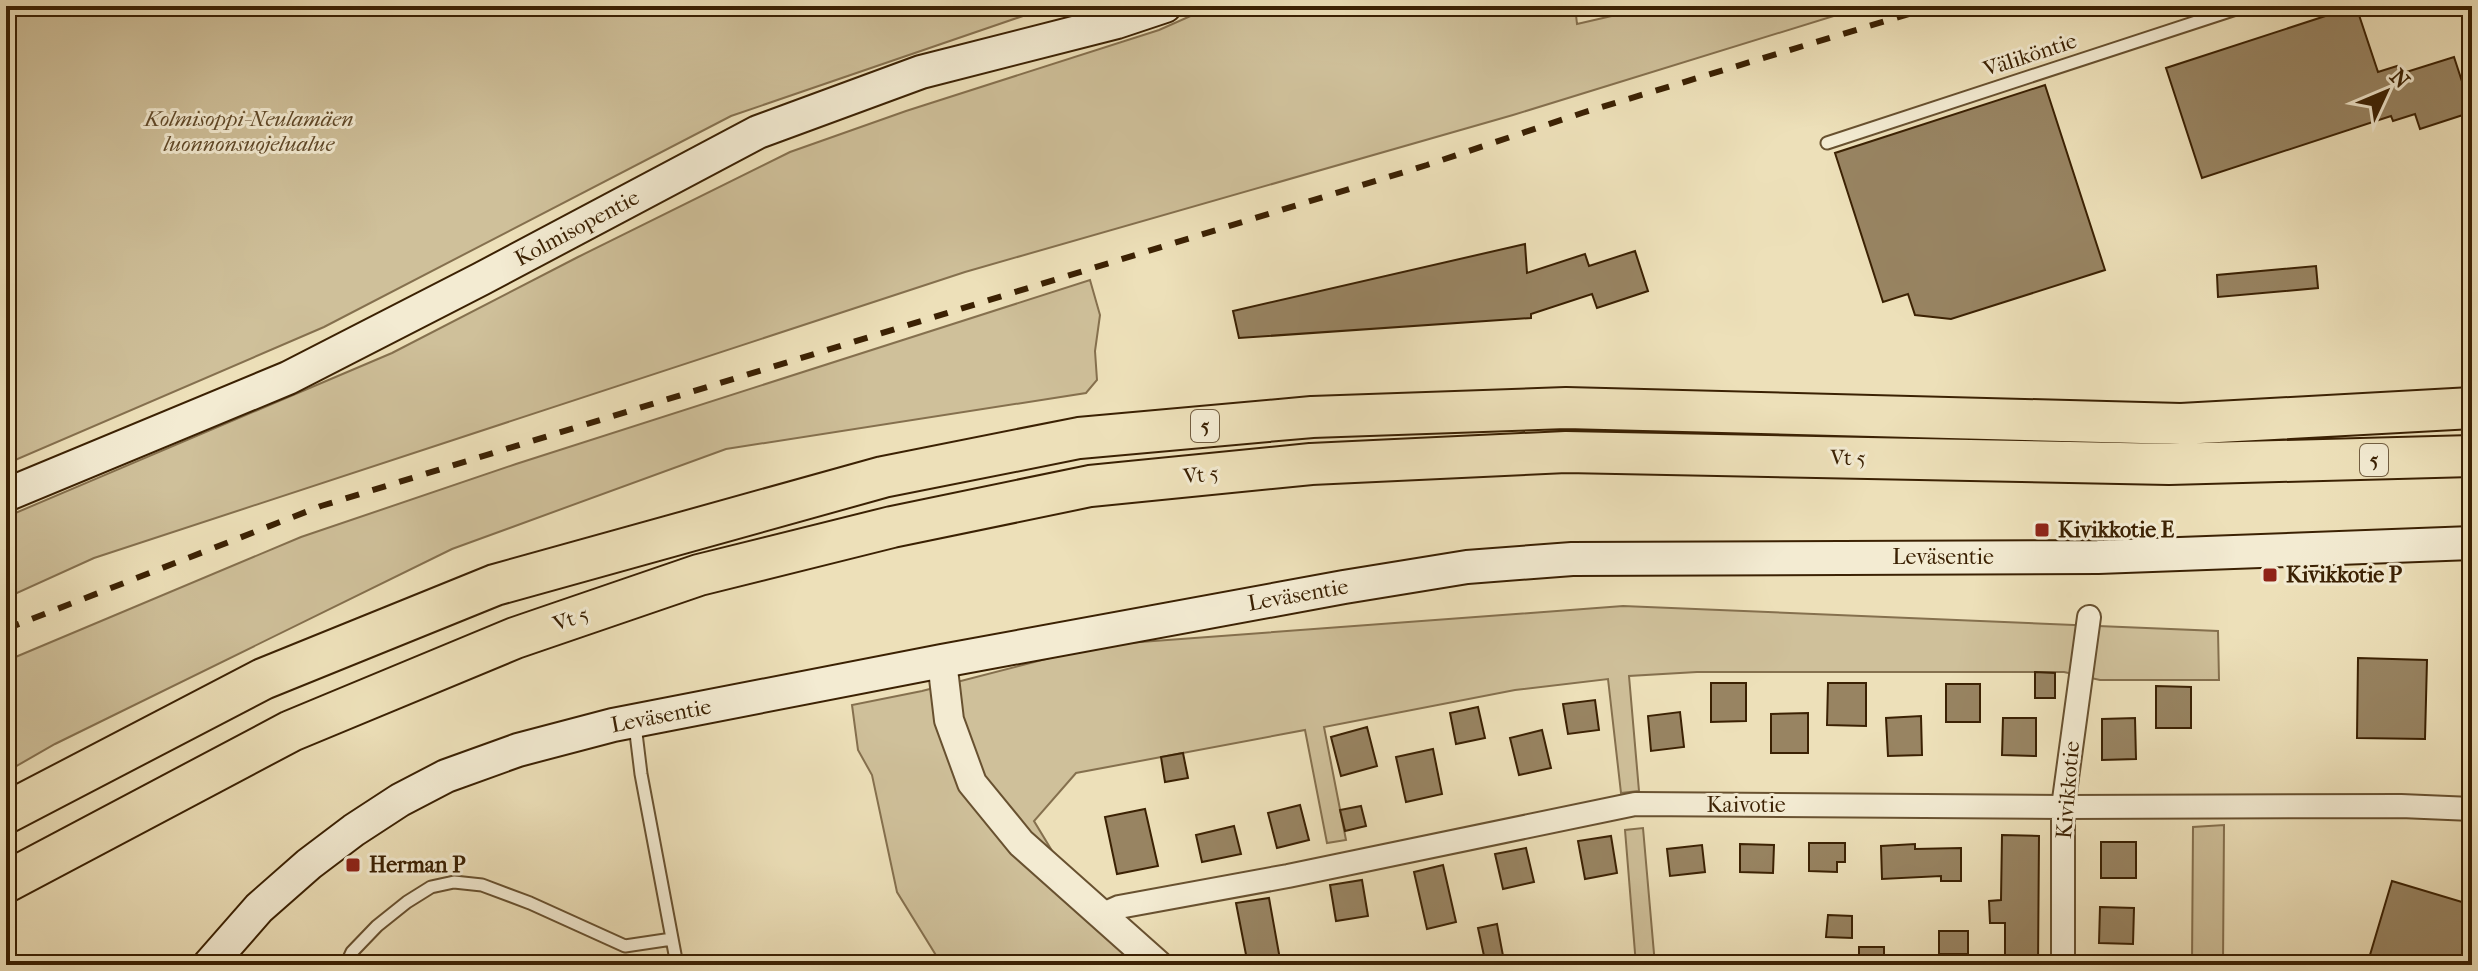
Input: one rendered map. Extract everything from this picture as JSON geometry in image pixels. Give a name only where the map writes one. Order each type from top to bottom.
[{"type":"highway","name":"Vt 5","points":[[6,813],[263,679],[495,585],[883,477],[1079,438],[1312,417],[1566,408],[2181,424],[2472,408]]},
{"type":"highway","name":"Vt 5","points":[[6,882],[291,731],[515,638],[699,575],[892,527],[1090,486],[1311,464],[1566,452],[2169,464],[2472,456]]},
{"type":"main road","name":"Kolmisopentie","points":[[6,495],[288,378],[758,132],[921,72],[1117,22],[1165,6]]},
{"type":"main road","name":"Leväsentie","points":[[214,961],[259,908],[309,864],[400,800],[446,776],[518,750],[634,721],[942,661],[1467,567],[1572,559],[2098,557],[2472,543]]},
{"type":"street","name":"Kivikkotie","points":[[2063,965],[2063,807],[2089,617]]},
{"type":"street","points":[[942,661],[949,720],[972,783],[1021,843],[1158,965]]},
{"type":"street","name":"Kaivotie","points":[[1101,915],[1119,907],[1288,876],[1635,804],[2401,806],[2472,809]]},
{"type":"lane","name":"Väliköntie","points":[[1827,143],[2245,6]]},
{"type":"lane","points":[[634,721],[677,965]]},
{"type":"lane","points":[[346,965],[352,952],[377,926],[407,902],[431,887],[454,882],[482,885],[625,946],[672,939]]},
{"type":"green space","name":"Kolmisoppi-Neulamäen luonnonsuojelualue","points":[[6,6],[1052,6],[731,116],[324,327],[6,464]]},
{"type":"green space","points":[[1213,6],[1575,6],[1577,24],[1655,6],[1866,6],[1513,115],[965,272],[94,558],[6,598],[6,517],[392,353],[790,152],[906,111],[1159,30]]},
{"type":"green space","points":[[1090,280],[1100,315],[1095,351],[1097,380],[1086,393],[726,449],[452,549],[55,744],[6,772],[6,661],[301,537],[516,464]]},
{"type":"green space","points":[[1623,606],[2218,631],[2219,680],[2100,680],[2064,672],[1697,672],[1629,676],[1639,791],[1621,793],[1608,679],[1515,690],[1324,727],[1346,840],[1327,843],[1305,730],[1076,773],[1034,821],[1097,925],[1143,965],[942,965],[897,892],[872,775],[858,750],[852,705],[922,691],[1100,645]]},
{"type":"green space","points":[[2224,825],[2223,965],[2192,965],[2193,827]]},
{"type":"green space","points":[[1643,828],[1655,965],[1636,965],[1625,830]]},
{"type":"building","points":[[2356,6],[2378,72],[2397,66],[2400,74],[2454,57],[2472,112],[2420,129],[2415,114],[2393,121],[2391,116],[2202,178],[2166,68]]},
{"type":"building","points":[[2045,85],[2105,270],[1951,319],[1915,315],[1908,294],[1883,302],[1835,153]]},
{"type":"building","points":[[1525,244],[1527,273],[1585,254],[1589,266],[1635,251],[1648,291],[1597,308],[1592,294],[1531,314],[1531,318],[1239,338],[1233,311]]},
{"type":"building","points":[[2316,266],[2318,288],[2218,297],[2217,275]]},
{"type":"building","points":[[2358,658],[2427,660],[2425,739],[2357,738]]},
{"type":"building","points":[[2035,672],[2055,673],[2055,698],[2035,698]]},
{"type":"building","points":[[1711,683],[1746,683],[1746,721],[1711,722]]},
{"type":"building","points":[[1828,683],[1866,683],[1866,726],[1827,725]]},
{"type":"building","points":[[1946,684],[1980,684],[1980,722],[1946,722]]},
{"type":"building","points":[[2156,686],[2191,687],[2191,728],[2156,728]]},
{"type":"building","points":[[1595,700],[1599,730],[1568,734],[1563,704]]},
{"type":"building","points":[[1478,707],[1485,738],[1456,744],[1450,713]]},
{"type":"building","points":[[1680,712],[1684,747],[1651,751],[1648,716]]},
{"type":"building","points":[[1808,713],[1808,753],[1771,753],[1771,714]]},
{"type":"building","points":[[1921,716],[1922,755],[1888,756],[1886,718]]},
{"type":"building","points":[[2003,718],[2036,718],[2036,756],[2002,755]]},
{"type":"building","points":[[2135,718],[2136,759],[2102,760],[2102,719]]},
{"type":"building","points":[[1367,727],[1377,766],[1341,776],[1331,737]]},
{"type":"building","points":[[1542,730],[1551,768],[1519,775],[1510,738]]},
{"type":"building","points":[[1433,749],[1442,794],[1406,802],[1396,757]]},
{"type":"building","points":[[1183,753],[1188,778],[1165,782],[1161,757]]},
{"type":"building","points":[[1300,805],[1309,840],[1277,848],[1268,813]]},
{"type":"building","points":[[1361,806],[1366,826],[1345,831],[1340,810]]},
{"type":"building","points":[[1145,809],[1158,866],[1117,874],[1105,817]]},
{"type":"building","points":[[1234,826],[1241,854],[1202,862],[1196,835]]},
{"type":"building","points":[[2002,835],[2039,836],[2038,965],[2005,965],[2005,923],[1990,923],[1989,901],[2001,900]]},
{"type":"building","points":[[1611,836],[1617,873],[1585,879],[1578,841]]},
{"type":"building","points":[[2101,842],[2136,842],[2136,878],[2101,878]]},
{"type":"building","points":[[1809,843],[1845,843],[1845,862],[1837,862],[1837,872],[1809,871]]},
{"type":"building","points":[[1740,844],[1774,845],[1773,873],[1740,872]]},
{"type":"building","points":[[1915,844],[1915,849],[1961,848],[1961,881],[1941,881],[1941,876],[1882,879],[1881,846]]},
{"type":"building","points":[[1702,845],[1705,872],[1670,876],[1667,849]]},
{"type":"building","points":[[1526,848],[1534,882],[1503,889],[1495,854]]},
{"type":"building","points":[[1443,865],[1456,922],[1427,929],[1414,872]]},
{"type":"building","points":[[1362,880],[1368,916],[1336,921],[1330,885]]},
{"type":"building","points":[[2392,881],[2472,905],[2472,965],[2367,965]]},
{"type":"building","points":[[1269,898],[1281,965],[1248,965],[1236,903]]},
{"type":"building","points":[[2100,907],[2134,908],[2133,944],[2099,943]]},
{"type":"building","points":[[1828,915],[1852,916],[1852,938],[1826,937]]},
{"type":"building","points":[[1497,924],[1504,961],[1486,965],[1478,928]]},
{"type":"building","points":[[1939,931],[1968,931],[1968,954],[1939,954]]},
{"type":"building","points":[[1859,947],[1884,947],[1884,965],[1859,965]]},
{"type":"railway","points":[[6,629],[321,506],[1935,6]]},
{"type":"place","name":"Kivikkotie E","points":[[2042,530]]},
{"type":"place","name":"Kivikkotie P","points":[[2270,575]]},
{"type":"place","name":"Herman P","points":[[353,865]]}]
